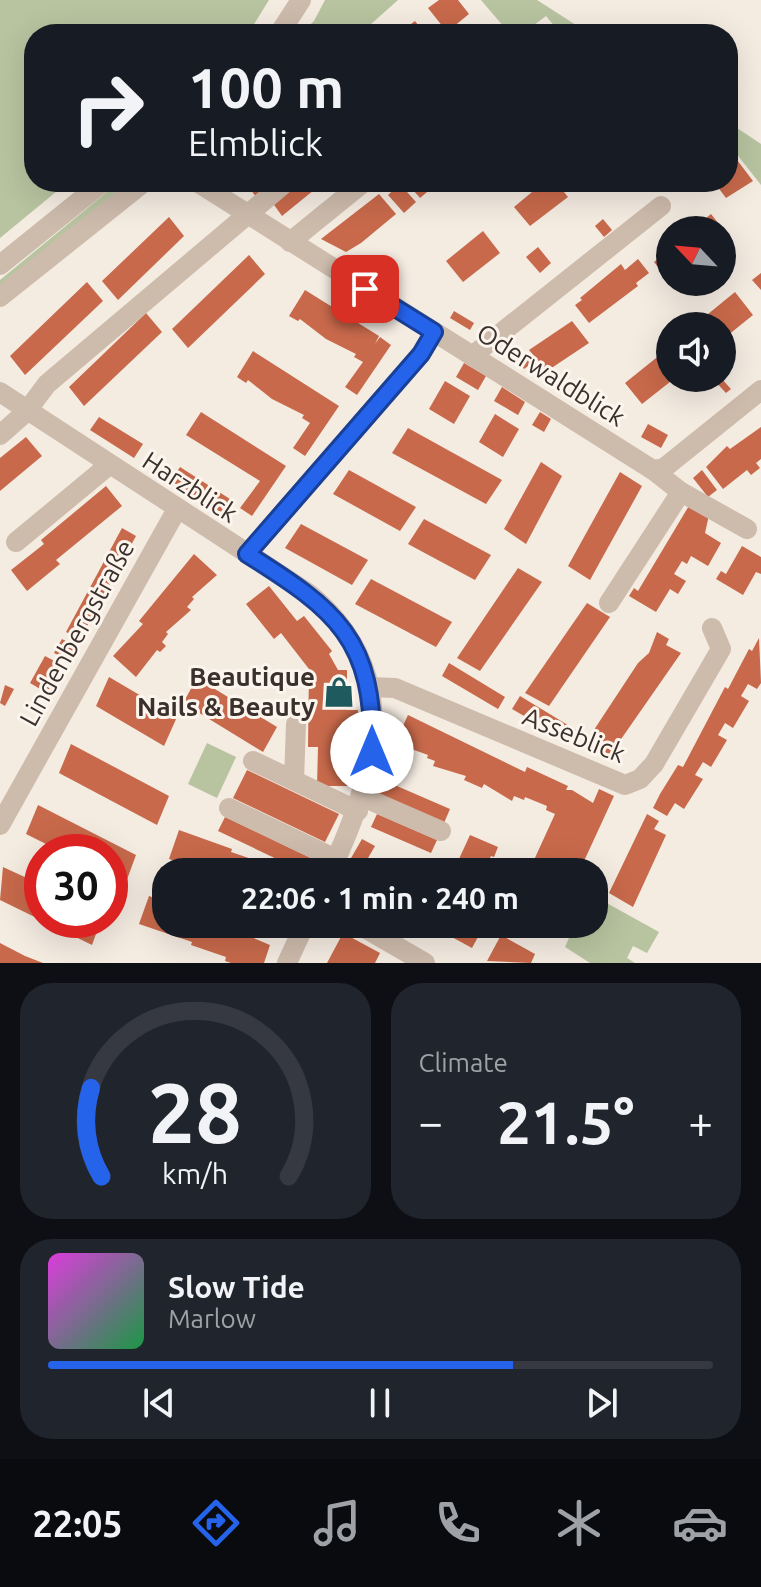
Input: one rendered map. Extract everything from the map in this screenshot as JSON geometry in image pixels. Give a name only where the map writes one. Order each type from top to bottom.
[{"type":"street","points":[[285,24],[301,0]]},
{"type":"street","points":[[0,265],[91,192]]},
{"type":"street","points":[[0,297],[132,192]]},
{"type":"street","name":"Oderwaldblick","points":[[215,192],[653,470],[681,492],[747,529]]},
{"type":"street","points":[[0,435],[26,412],[47,384],[274,192]]},
{"type":"street","points":[[290,242],[352,192]]},
{"type":"street","points":[[472,356],[661,206]]},
{"type":"street","points":[[247,554],[421,354],[434,332]]},
{"type":"street","points":[[653,470],[664,468],[761,390]]},
{"type":"street","name":"Harzblick","points":[[0,392],[329,611],[355,650],[369,687],[372,752],[360,804],[336,858]]},
{"type":"street","name":"Harzblick","points":[[16,542],[109,465]]},
{"type":"street","points":[[609,603],[681,492]]},
{"type":"street","name":"Lindenbergstraße","points":[[0,825],[177,509]]},
{"type":"street","name":"Asseblick","points":[[369,687],[395,688],[625,785],[640,779],[654,764],[721,649],[712,628]]},
{"type":"street","points":[[294,780],[296,724]]},
{"type":"street","points":[[253,761],[294,780],[441,831]]},
{"type":"street","points":[[229,808],[319,858]]},
{"type":"street","points":[[287,963],[299,938]]},
{"type":"street","points":[[382,938],[425,963]]},
{"type":"green space","points":[[0,0],[269,0],[254,24],[24,24],[24,192],[56,192],[0,238]]},
{"type":"green space","points":[[325,0],[398,0],[371,24],[311,24]]},
{"type":"green space","points":[[481,0],[537,0],[574,24],[553,24],[546,16],[535,24],[501,24]]},
{"type":"green space","points":[[738,129],[761,144],[761,185],[738,156]]},
{"type":"green space","points":[[107,192],[130,192],[0,297],[0,280]]},
{"type":"green space","points":[[207,743],[236,757],[217,798],[188,784]]},
{"type":"green space","points":[[608,904],[659,932],[647,953],[633,946],[627,958],[635,963],[590,963],[565,947],[569,938],[608,938]]},
{"type":"building","points":[[439,0],[458,0],[469,14],[457,24],[441,24],[428,8]]},
{"type":"building","points":[[738,161],[753,181],[738,190]]},
{"type":"building","points":[[284,192],[312,192],[282,216],[272,202]]},
{"type":"building","points":[[391,192],[407,192],[416,202],[404,213],[388,195]]},
{"type":"building","points":[[532,192],[564,192],[568,197],[530,226],[514,207]]},
{"type":"building","points":[[722,192],[736,192],[726,198]]},
{"type":"building","points":[[379,194],[396,214],[361,243],[346,252],[321,239]]},
{"type":"building","points":[[169,217],[184,236],[118,300],[102,281]]},
{"type":"building","points":[[603,219],[612,230],[604,237],[595,226]]},
{"type":"building","points":[[483,231],[500,253],[463,282],[446,261]]},
{"type":"building","points":[[538,247],[551,263],[540,273],[526,257]]},
{"type":"building","points":[[249,255],[265,274],[188,348],[172,329]]},
{"type":"building","points":[[638,259],[649,273],[636,283],[638,286],[589,323],[575,305],[582,300],[580,298],[621,264],[625,270]]},
{"type":"building","points":[[761,273],[761,290],[752,280]]},
{"type":"building","points":[[87,282],[103,301],[25,375],[10,356]]},
{"type":"building","points":[[305,290],[379,336],[375,344],[380,337],[391,345],[357,395],[345,387],[363,362],[354,357],[356,354],[326,339],[300,319],[298,321],[289,316]]},
{"type":"building","points":[[736,293],[753,315],[736,329],[736,312],[710,312]]},
{"type":"building","points":[[454,311],[474,323],[470,330],[450,318]]},
{"type":"building","points":[[146,313],[162,332],[84,406],[69,387]]},
{"type":"building","points":[[572,321],[589,343],[547,371],[529,350]]},
{"type":"building","points":[[519,348],[531,364],[524,369],[512,353]]},
{"type":"building","points":[[253,351],[339,406],[305,456],[293,448],[310,423],[302,418],[304,415],[272,399],[248,380],[246,383],[237,377]]},
{"type":"building","points":[[656,358],[657,392],[642,404],[625,383]]},
{"type":"building","points":[[464,363],[486,376],[478,390],[456,377]]},
{"type":"building","points":[[445,381],[470,396],[454,424],[429,409]]},
{"type":"building","points":[[502,387],[525,402],[518,415],[494,401]]},
{"type":"building","points":[[201,412],[286,466],[252,516],[240,508],[260,481],[186,435]]},
{"type":"building","points":[[540,412],[551,419],[544,432],[532,425]]},
{"type":"building","points":[[495,414],[519,429],[503,457],[479,442]]},
{"type":"building","points":[[99,417],[143,444],[134,458],[90,430]]},
{"type":"building","points":[[648,424],[668,435],[661,448],[641,437]]},
{"type":"building","points":[[761,427],[761,459],[756,463],[760,468],[751,475],[747,470],[723,489],[706,467],[727,446],[730,449]]},
{"type":"building","points":[[408,428],[502,480],[486,504],[392,453]]},
{"type":"building","points":[[26,437],[42,456],[0,491],[0,458]]},
{"type":"building","points":[[541,462],[562,476],[526,544],[504,529]]},
{"type":"building","points":[[180,467],[230,499],[222,513],[171,481]]},
{"type":"building","points":[[349,470],[416,507],[400,531],[333,494]]},
{"type":"building","points":[[702,470],[717,490],[708,497],[693,478]]},
{"type":"building","points":[[620,472],[642,486],[590,580],[568,566]]},
{"type":"building","points":[[106,486],[122,506],[56,560],[60,564],[27,591],[11,570],[44,544],[41,540]]},
{"type":"building","points":[[690,504],[709,515],[705,533],[721,543],[708,566],[691,556],[687,564],[682,561],[674,574],[686,581],[678,594],[670,589],[656,612],[629,596],[634,588],[638,591]]},
{"type":"building","points":[[424,519],[491,555],[475,580],[408,544]]},
{"type":"building","points":[[301,524],[368,560],[352,585],[285,548]]},
{"type":"building","points":[[122,528],[136,536],[80,639],[66,632]]},
{"type":"building","points":[[742,546],[761,557],[761,574],[756,572],[743,595],[716,579],[721,571],[726,574]]},
{"type":"building","points":[[194,554],[217,575],[192,597],[194,599],[187,607],[191,610],[166,632],[168,634],[162,642],[166,646],[160,652],[157,650],[136,677],[113,656],[143,624],[139,621]]},
{"type":"building","points":[[518,568],[542,582],[480,671],[457,658]]},
{"type":"building","points":[[371,579],[452,622],[436,647],[355,604]]},
{"type":"building","points":[[269,586],[297,621],[304,616],[332,651],[329,654],[338,670],[347,670],[347,710],[358,710],[356,786],[317,786],[318,747],[308,747],[309,669],[281,633],[274,639],[246,604]]},
{"type":"building","points":[[587,603],[610,617],[549,706],[525,693]]},
{"type":"building","points":[[657,632],[669,639],[666,645],[681,653],[610,755],[586,742],[638,663],[649,653]]},
{"type":"building","points":[[759,638],[761,683],[757,689],[748,684],[741,696],[749,701],[733,728],[725,723],[718,735],[727,740],[711,767],[703,762],[695,775],[703,779],[684,809],[675,803],[667,816],[653,808],[660,794],[678,765],[683,767],[725,687],[728,689],[749,649],[752,651]]},
{"type":"building","points":[[62,639],[76,646],[68,660],[54,653]]},
{"type":"building","points":[[45,656],[62,665],[47,693],[30,683]]},
{"type":"building","points":[[449,663],[505,697],[498,709],[442,676]]},
{"type":"building","points":[[109,677],[177,717],[164,746],[96,706]]},
{"type":"building","points":[[197,678],[277,727],[263,752],[183,703]]},
{"type":"building","points":[[5,685],[14,689],[5,706],[0,703]]},
{"type":"building","points":[[520,696],[576,730],[569,742],[512,709]]},
{"type":"building","points":[[408,715],[525,772],[527,767],[568,786],[566,790],[572,790],[593,803],[599,789],[614,796],[585,858],[535,858],[555,814],[546,810],[547,806],[525,797],[524,800],[514,796],[512,801],[484,784],[482,788],[464,780],[466,776],[433,766],[435,761],[427,758],[428,755],[395,743]]},
{"type":"building","points":[[71,744],[169,796],[157,825],[59,773]]},
{"type":"building","points":[[247,770],[339,814],[325,842],[233,798]]},
{"type":"building","points":[[383,780],[450,809],[444,823],[377,794]]},
{"type":"building","points":[[38,805],[95,834],[26,834]]},
{"type":"building","points":[[377,814],[437,840],[431,853],[371,827]]},
{"type":"building","points":[[647,814],[659,821],[654,829],[666,835],[633,907],[609,893]]},
{"type":"building","points":[[225,817],[311,858],[275,858],[218,831]]},
{"type":"building","points":[[179,830],[248,858],[169,858]]},
{"type":"building","points":[[470,835],[498,847],[494,857],[459,858]]},
{"type":"building","points":[[362,839],[375,846],[368,858],[351,858]]},
{"type":"building","points":[[128,851],[136,855],[128,877]]},
{"type":"building","points":[[3,867],[24,877],[24,912],[0,900]]},
{"type":"building","points":[[149,896],[152,897],[152,928],[139,924]]},
{"type":"building","points":[[78,938],[95,938],[92,945]]},
{"type":"building","points":[[180,938],[253,938],[270,945],[264,963],[231,963],[225,961],[226,957],[191,945],[192,942]]},
{"type":"building","points":[[340,938],[352,938],[380,953],[375,963],[327,963]]},
{"type":"building","points":[[454,938],[477,938],[472,948]]},
{"type":"building","points":[[499,938],[506,938],[535,954],[531,963],[487,961]]},
{"type":"building","points":[[0,943],[25,956],[43,963],[0,963]]},
{"type":"place","name":"Beautique Nails & Beauty","points":[[339,692]]},
{"type":"route","points":[[365,289],[434,332],[421,354],[247,554],[308,593],[329,611],[346,634],[369,687],[372,752]]}]
